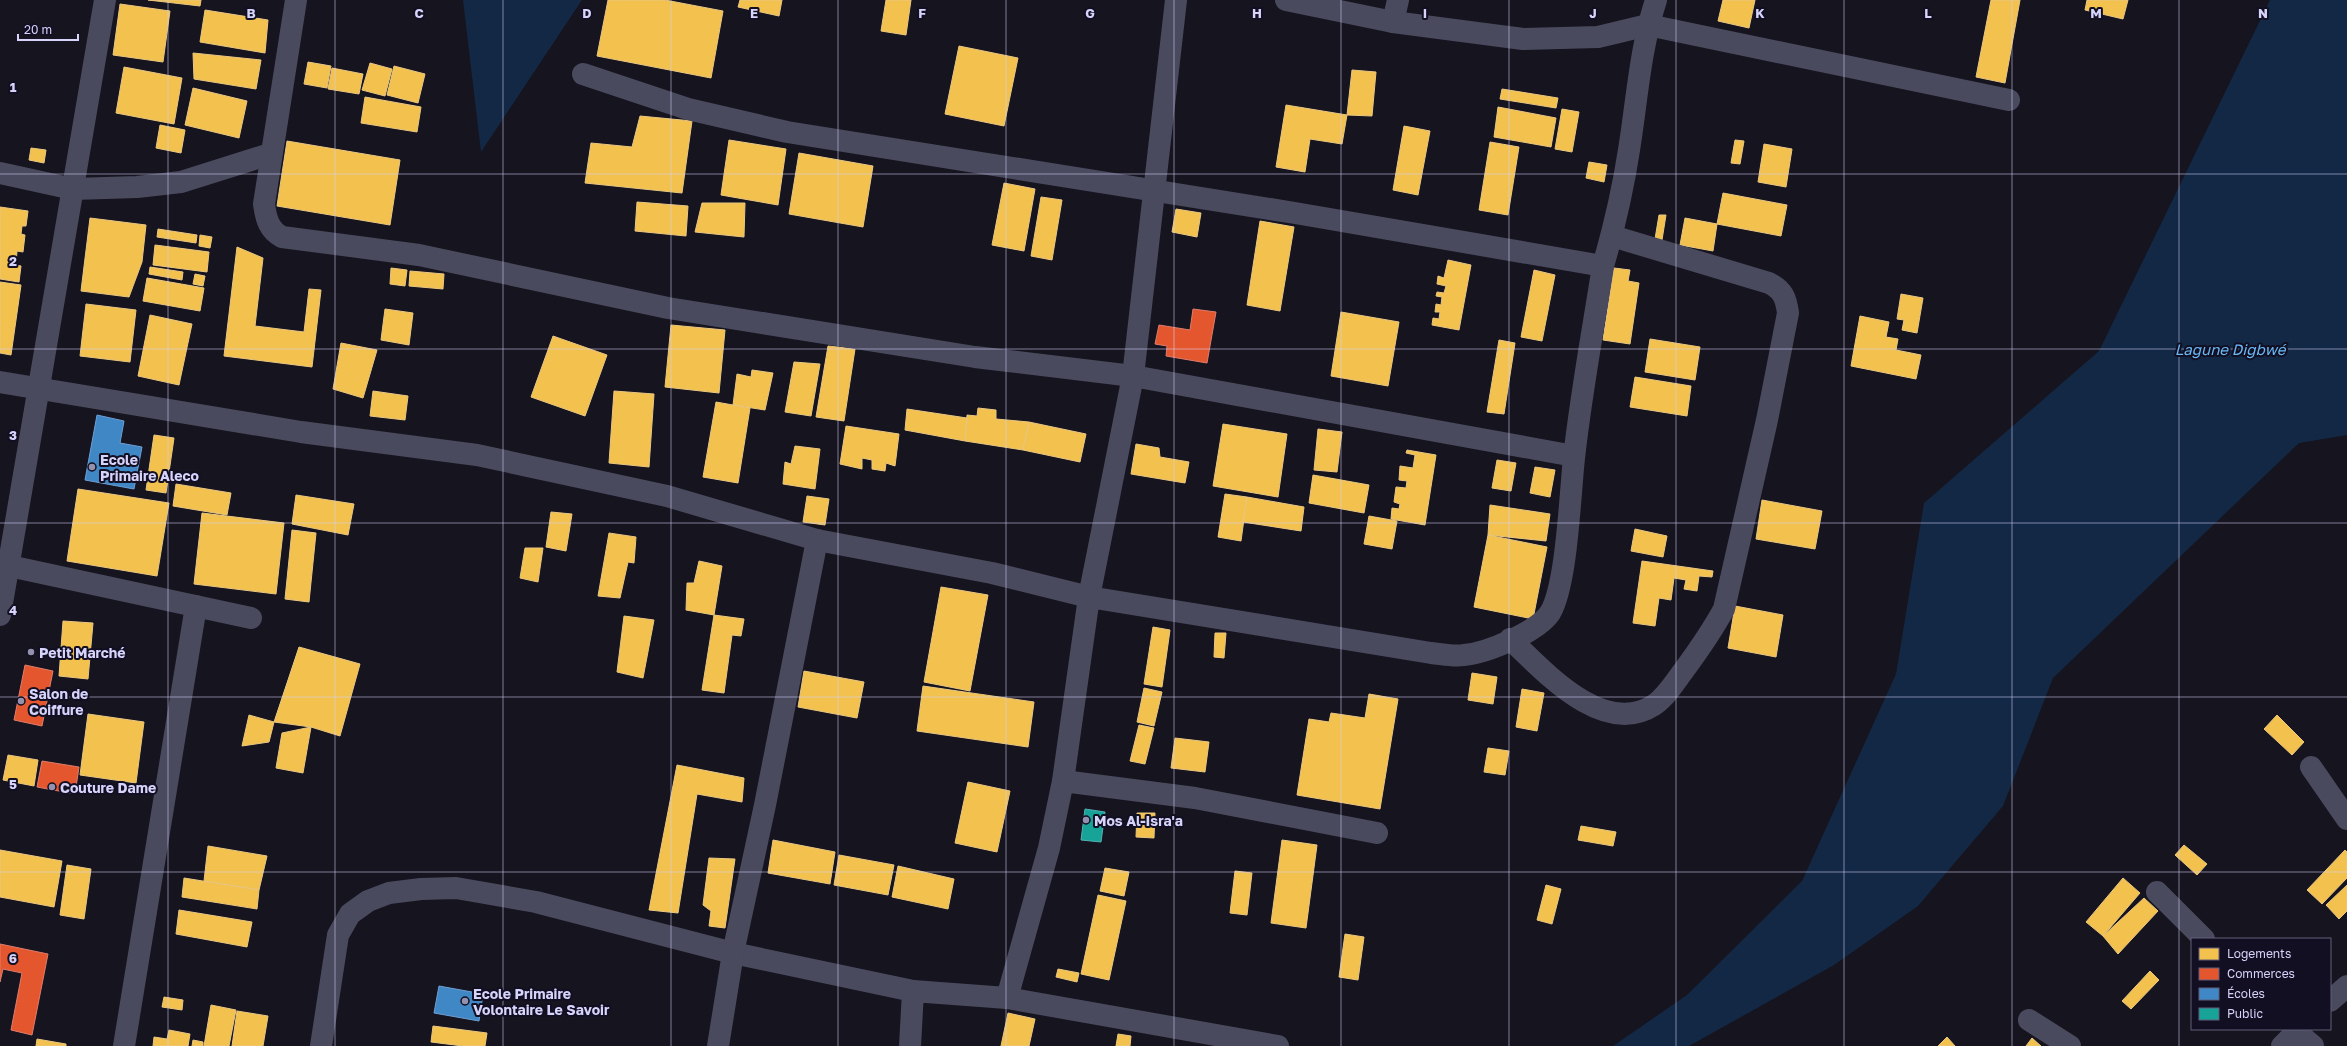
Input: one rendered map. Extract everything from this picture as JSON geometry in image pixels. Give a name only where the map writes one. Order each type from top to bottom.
[{"type":"street","points":[[0,615],[4,565],[40,388],[105,0]]},
{"type":"street","points":[[296,0],[270,154],[264,204],[266,220],[273,232],[282,237],[419,255],[668,308],[975,357],[1134,376],[1574,456]]},
{"type":"street","points":[[1006,998],[1049,848],[1063,781],[1089,598],[1134,376],[1176,0]]},
{"type":"street","points":[[1286,0],[1393,22],[1523,39],[1557,40],[1598,37],[1648,25],[2009,100]]},
{"type":"street","points":[[1393,22],[1398,0]]},
{"type":"street","points":[[0,382],[301,432],[477,455],[667,496],[817,540],[992,572],[1089,598],[1431,653],[1463,656],[1489,650],[1531,628],[1549,614],[1557,600],[1574,456],[1603,266],[1612,236],[1629,151],[1648,25],[1656,0]]},
{"type":"street","points":[[583,74],[688,109],[787,132],[1154,192],[1295,213],[1603,266]]},
{"type":"street","points":[[0,174],[73,189],[137,187],[181,182],[270,154]]},
{"type":"street","points":[[1510,640],[1576,697],[1596,708],[1616,714],[1636,714],[1654,704],[1671,688],[1714,628],[1724,610],[1767,420],[1788,313],[1786,299],[1780,289],[1769,283],[1612,236]]},
{"type":"street","points":[[718,1046],[733,953],[766,805],[817,540]]},
{"type":"street","points":[[4,565],[251,618]]},
{"type":"street","points":[[124,1046],[196,606]]},
{"type":"street","points":[[2311,767],[2347,819]]},
{"type":"street","points":[[1063,781],[1194,798],[1377,833]]},
{"type":"street","points":[[321,1046],[338,935],[350,914],[368,901],[389,893],[456,888],[536,902],[733,953],[913,991],[1006,998],[1278,1046]]},
{"type":"street","points":[[2157,892],[2203,938]]},
{"type":"street","points":[[2331,1000],[2347,986]]},
{"type":"street","points":[[910,1046],[913,991]]},
{"type":"street","points":[[2030,1020],[2070,1046]]},
{"type":"street","points":[[2292,1034],[2313,1046]]},
{"type":"water","points":[[463,0],[582,0],[481,152]]},
{"type":"water","name":"Lagune Digbwé","points":[[2270,0],[2347,0],[2347,435],[2299,443],[2053,678],[2003,806],[1918,906],[1834,965],[1689,1046],[1613,1046],[1687,995],[1802,881],[1896,674],[1924,503],[2099,351]]},
{"type":"building: Logements","points":[[148,0],[201,0],[200,6]]},
{"type":"building: Logements","points":[[608,0],[665,0],[723,11],[711,78],[597,56]]},
{"type":"building: Logements","points":[[740,0],[782,0],[779,16],[738,7]]},
{"type":"building: Logements","points":[[886,0],[911,0],[906,35],[881,31]]},
{"type":"building: Logements","points":[[1723,0],[1755,0],[1749,28],[1718,21]]},
{"type":"building: Logements","points":[[1991,0],[2020,0],[2005,83],[1976,77]]},
{"type":"building: Logements","points":[[2087,0],[2128,0],[2123,19],[2085,10]]},
{"type":"building: Logements","points":[[120,4],[170,11],[163,62],[113,55]]},
{"type":"building: Logements","points":[[205,10],[268,20],[265,53],[200,42]]},
{"type":"building: Logements","points":[[959,46],[1018,58],[1004,126],[945,114]]},
{"type":"building: Logements","points":[[193,53],[261,60],[256,89],[194,79]]},
{"type":"building: Logements","points":[[308,62],[331,66],[327,88],[304,84]]},
{"type":"building: Logements","points":[[370,63],[392,69],[385,96],[362,90]]},
{"type":"building: Logements","points":[[394,66],[425,74],[418,103],[387,95]]},
{"type":"building: Logements","points":[[124,67],[182,78],[174,124],[116,113]]},
{"type":"building: Logements","points":[[332,68],[363,74],[359,94],[328,89]]},
{"type":"building: Logements","points":[[1352,70],[1376,72],[1372,116],[1347,115]]},
{"type":"building: Logements","points":[[193,88],[247,101],[239,138],[185,125]]},
{"type":"building: Logements","points":[[1502,89],[1558,98],[1556,108],[1500,99]]},
{"type":"building: Logements","points":[[365,97],[421,107],[417,132],[361,123]]},
{"type":"building: Logements","points":[[1286,105],[1347,115],[1342,144],[1310,139],[1305,172],[1276,167]]},
{"type":"building: Logements","points":[[1498,107],[1556,118],[1551,147],[1494,137]]},
{"type":"building: Logements","points":[[1562,109],[1579,112],[1572,152],[1555,149]]},
{"type":"building: Logements","points":[[640,116],[692,121],[682,193],[585,183],[591,143],[632,147]]},
{"type":"building: Logements","points":[[160,125],[185,130],[181,153],[156,148]]},
{"type":"building: Logements","points":[[1404,126],[1430,131],[1418,195],[1393,190]]},
{"type":"building: Logements","points":[[729,140],[786,149],[778,205],[721,195]]},
{"type":"building: Logements","points":[[1735,140],[1744,141],[1740,164],[1731,163]]},
{"type":"building: Logements","points":[[287,141],[400,160],[390,225],[277,206]]},
{"type":"building: Logements","points":[[1490,142],[1519,147],[1508,215],[1479,210]]},
{"type":"building: Logements","points":[[1764,144],[1792,149],[1786,187],[1758,182]]},
{"type":"building: Logements","points":[[31,148],[46,150],[44,163],[29,160]]},
{"type":"building: Logements","points":[[799,153],[873,166],[863,227],[789,214]]},
{"type":"building: Logements","points":[[1589,162],[1607,165],[1604,182],[1586,178]]},
{"type":"building: Logements","points":[[1004,183],[1035,189],[1024,251],[992,245]]},
{"type":"building: Logements","points":[[1723,193],[1787,205],[1781,236],[1717,224]]},
{"type":"building: Logements","points":[[1041,197],[1062,200],[1052,260],[1031,256]]},
{"type":"building: Logements","points":[[637,202],[688,206],[686,236],[635,231]]},
{"type":"building: Logements","points":[[702,203],[745,203],[744,237],[695,232]]},
{"type":"building: Logements","points":[[0,207],[28,211],[26,226],[22,226],[21,234],[25,235],[23,252],[17,251],[16,265],[21,266],[19,282],[0,279]]},
{"type":"building: Logements","points":[[1176,209],[1201,213],[1197,237],[1172,232]]},
{"type":"building: Logements","points":[[1659,215],[1666,215],[1662,240],[1655,239]]},
{"type":"building: Logements","points":[[90,218],[146,225],[142,262],[129,297],[81,291]]},
{"type":"building: Logements","points":[[1685,218],[1717,224],[1713,251],[1680,245]]},
{"type":"building: Logements","points":[[1260,221],[1294,227],[1280,311],[1247,305]]},
{"type":"building: Logements","points":[[158,229],[197,235],[196,243],[157,237]]},
{"type":"building: Logements","points":[[200,235],[212,237],[210,248],[199,246]]},
{"type":"building: Logements","points":[[155,245],[209,252],[207,272],[153,265]]},
{"type":"building: Logements","points":[[237,247],[263,258],[255,326],[304,332],[309,289],[321,290],[312,367],[224,356]]},
{"type":"building: Logements","points":[[1448,260],[1471,265],[1459,330],[1432,325],[1433,318],[1439,319],[1440,312],[1435,312],[1436,304],[1441,305],[1442,297],[1436,296],[1437,292],[1444,293],[1446,286],[1437,284],[1438,276],[1444,278]]},
{"type":"building: Logements","points":[[150,267],[183,272],[182,280],[149,274]]},
{"type":"building: Logements","points":[[391,268],[407,270],[405,286],[390,284]]},
{"type":"building: Logements","points":[[1614,268],[1630,270],[1628,281],[1639,283],[1630,344],[1603,340]]},
{"type":"building: Logements","points":[[1534,270],[1555,275],[1542,341],[1521,337]]},
{"type":"building: Logements","points":[[410,271],[444,274],[443,289],[409,286]]},
{"type":"building: Logements","points":[[195,274],[205,276],[203,286],[193,284]]},
{"type":"building: Logements","points":[[147,278],[204,288],[200,311],[143,301]]},
{"type":"building: Logements","points":[[0,282],[21,285],[11,355],[0,353]]},
{"type":"building: Logements","points":[[1901,294],[1923,298],[1917,333],[1902,330],[1904,320],[1897,319]]},
{"type":"building: Logements","points":[[86,304],[136,310],[130,362],[80,356]]},
{"type":"building: Logements","points":[[385,309],[413,313],[409,345],[381,340]]},
{"type":"building: Logements","points":[[1341,312],[1399,322],[1388,386],[1331,376]]},
{"type":"building: Logements","points":[[150,315],[192,324],[179,385],[138,376]]},
{"type":"building: Logements","points":[[1860,316],[1889,322],[1886,337],[1898,339],[1896,350],[1921,355],[1916,379],[1851,366]]},
{"type":"building: Logements","points":[[671,325],[725,330],[719,393],[665,387]]},
{"type":"building: Logements","points":[[553,336],[607,355],[585,416],[531,397]]},
{"type":"building: Logements","points":[[1650,339],[1700,347],[1695,380],[1645,372]]},
{"type":"building: Logements","points":[[1499,340],[1515,343],[1504,414],[1487,412]]},
{"type":"building: Logements","points":[[341,343],[377,350],[363,398],[333,389]]},
{"type":"building: Logements","points":[[828,346],[855,349],[844,421],[816,417]]},
{"type":"building: Logements","points":[[794,362],[820,364],[811,416],[785,412]]},
{"type":"building: Logements","points":[[752,370],[773,373],[765,410],[733,405],[737,374],[751,377]]},
{"type":"building: Logements","points":[[1635,377],[1691,386],[1687,416],[1630,407]]},
{"type":"building: Logements","points":[[373,391],[408,396],[405,420],[370,416]]},
{"type":"building: Logements","points":[[614,391],[654,394],[649,467],[609,463]]},
{"type":"building: Logements","points":[[716,402],[750,408],[738,483],[703,477]]},
{"type":"building: Logements","points":[[978,408],[996,410],[996,419],[1029,422],[1023,450],[965,441],[967,415],[977,416]]},
{"type":"building: Logements","points":[[907,409],[967,418],[965,441],[905,430]]},
{"type":"building: Logements","points":[[1029,422],[1086,434],[1080,462],[1023,450]]},
{"type":"building: Logements","points":[[1223,424],[1287,434],[1278,497],[1213,486]]},
{"type":"building: Logements","points":[[846,426],[899,434],[895,466],[886,463],[885,471],[872,469],[872,460],[862,458],[862,469],[840,464]]},
{"type":"building: Logements","points":[[1318,429],[1342,432],[1337,472],[1314,470]]},
{"type":"building: Logements","points":[[154,435],[174,438],[166,493],[146,490]]},
{"type":"building: Logements","points":[[1136,444],[1159,448],[1160,457],[1189,462],[1185,483],[1131,474]]},
{"type":"building: Logements","points":[[795,446],[820,449],[815,489],[783,484],[785,462],[791,464]]},
{"type":"building: Logements","points":[[1407,450],[1436,455],[1425,525],[1391,519],[1392,508],[1399,509],[1400,504],[1394,502],[1396,487],[1406,488],[1407,481],[1399,480],[1400,466],[1413,468],[1415,455],[1406,453]]},
{"type":"building: Logements","points":[[1497,460],[1516,463],[1511,491],[1492,488]]},
{"type":"building: Logements","points":[[1535,467],[1555,470],[1550,497],[1530,493]]},
{"type":"building: Logements","points":[[1313,475],[1369,485],[1364,513],[1309,503]]},
{"type":"building: Logements","points":[[176,484],[231,493],[227,515],[173,506]]},
{"type":"building: Logements","points":[[78,489],[169,503],[157,576],[67,561]]},
{"type":"building: Logements","points":[[1225,494],[1247,497],[1241,541],[1218,537]]},
{"type":"building: Logements","points":[[296,495],[354,504],[348,535],[292,524]]},
{"type":"building: Logements","points":[[807,496],[829,499],[825,525],[803,522]]},
{"type":"building: Logements","points":[[1247,497],[1304,507],[1301,531],[1243,522]]},
{"type":"building: Logements","points":[[1762,500],[1822,511],[1815,549],[1756,539]]},
{"type":"building: Logements","points":[[1490,505],[1550,514],[1546,541],[1488,535]]},
{"type":"building: Logements","points":[[551,512],[572,514],[566,551],[546,547]]},
{"type":"building: Logements","points":[[202,513],[284,523],[276,594],[194,584]]},
{"type":"building: Logements","points":[[1369,516],[1397,521],[1392,549],[1364,544]]},
{"type":"building: Logements","points":[[1635,529],[1667,536],[1663,557],[1631,551]]},
{"type":"building: Logements","points":[[292,530],[316,533],[309,602],[285,599]]},
{"type":"building: Logements","points":[[609,533],[636,537],[634,563],[628,562],[620,598],[598,596]]},
{"type":"building: Logements","points":[[1488,535],[1547,547],[1533,619],[1474,607]]},
{"type":"building: Logements","points":[[525,548],[543,548],[538,582],[520,578]]},
{"type":"building: Logements","points":[[699,561],[722,566],[714,615],[686,610],[687,583],[694,583]]},
{"type":"building: Logements","points":[[1642,561],[1713,571],[1712,577],[1699,576],[1697,591],[1684,589],[1686,580],[1674,578],[1671,600],[1659,598],[1655,626],[1633,623]]},
{"type":"building: Logements","points":[[941,587],[988,595],[970,691],[924,682]]},
{"type":"building: Logements","points":[[1735,606],[1783,615],[1776,657],[1728,648]]},
{"type":"building: Logements","points":[[714,615],[744,619],[741,636],[732,635],[724,693],[702,690]]},
{"type":"building: Logements","points":[[624,616],[654,620],[643,678],[617,672]]},
{"type":"building: Logements","points":[[63,621],[93,623],[88,679],[59,676]]},
{"type":"building: Logements","points":[[1153,627],[1170,630],[1162,687],[1144,684]]},
{"type":"building: Logements","points":[[1215,633],[1226,633],[1224,658],[1214,657]]},
{"type":"building: Logements","points":[[299,647],[360,664],[340,736],[311,727],[274,722]]},
{"type":"building: Logements","points":[[804,671],[864,682],[857,718],[798,707]]},
{"type":"building: Logements","points":[[1472,673],[1497,677],[1493,704],[1468,700]]},
{"type":"building: Logements","points":[[923,686],[1034,702],[1028,747],[917,731]]},
{"type":"building: Logements","points":[[1144,688],[1162,692],[1154,726],[1137,722]]},
{"type":"building: Logements","points":[[1522,689],[1544,693],[1537,731],[1516,727]]},
{"type":"building: Logements","points":[[1369,694],[1398,699],[1380,809],[1297,795],[1309,719],[1329,722],[1331,713],[1365,718]]},
{"type":"building: Logements","points":[[88,714],[144,722],[136,783],[80,775]]},
{"type":"building: Logements","points":[[249,715],[274,722],[269,742],[242,746]]},
{"type":"building: Logements","points":[[2277,715],[2304,742],[2292,755],[2264,729]]},
{"type":"building: Logements","points":[[1139,725],[1154,728],[1145,764],[1130,761]]},
{"type":"building: Logements","points":[[311,727],[303,773],[276,768],[282,733]]},
{"type":"building: Logements","points":[[1175,738],[1209,742],[1205,772],[1171,768]]},
{"type":"building: Logements","points":[[1488,748],[1509,751],[1505,775],[1484,772]]},
{"type":"building: Logements","points":[[8,755],[38,760],[34,786],[3,780]]},
{"type":"building: Logements","points":[[677,765],[744,778],[742,802],[697,794],[678,913],[649,910]]},
{"type":"building: Logements","points":[[968,782],[1010,791],[997,852],[955,843]]},
{"type":"building: Logements","points":[[1137,813],[1155,813],[1154,838],[1136,837]]},
{"type":"building: Logements","points":[[1581,826],[1616,832],[1613,846],[1578,840]]},
{"type":"building: Logements","points":[[773,840],[835,852],[830,884],[768,873]]},
{"type":"building: Logements","points":[[1282,840],[1317,845],[1306,928],[1271,923]]},
{"type":"building: Logements","points":[[2184,845],[2207,864],[2197,875],[2175,855]]},
{"type":"building: Logements","points":[[208,846],[267,856],[259,890],[204,881]]},
{"type":"building: Logements","points":[[0,850],[62,861],[54,907],[0,897]]},
{"type":"building: Logements","points":[[2345,850],[2347,852],[2347,878],[2322,904],[2307,890]]},
{"type":"building: Logements","points":[[839,855],[894,865],[888,895],[834,885]]},
{"type":"building: Logements","points":[[709,858],[735,859],[725,928],[709,926],[711,911],[703,905]]},
{"type":"building: Logements","points":[[67,865],[91,869],[84,919],[60,915]]},
{"type":"building: Logements","points":[[898,866],[954,879],[948,909],[892,897]]},
{"type":"building: Logements","points":[[1105,868],[1129,872],[1124,896],[1100,891]]},
{"type":"building: Logements","points":[[1235,871],[1252,873],[1247,915],[1230,913]]},
{"type":"building: Logements","points":[[184,878],[259,890],[257,909],[182,897]]},
{"type":"building: Logements","points":[[2123,878],[2140,893],[2103,936],[2086,922]]},
{"type":"building: Logements","points":[[1546,885],[1561,889],[1552,924],[1537,920]]},
{"type":"building: Logements","points":[[2347,885],[2347,911],[2339,919],[2326,905]]},
{"type":"building: Logements","points":[[1098,895],[1126,901],[1109,980],[1081,974]]},
{"type":"building: Logements","points":[[2144,898],[2158,911],[2118,954],[2103,936]]},
{"type":"building: Logements","points":[[179,910],[252,922],[247,947],[176,934]]},
{"type":"building: Logements","points":[[1345,934],[1364,937],[1358,980],[1339,977]]},
{"type":"building: Logements","points":[[1058,969],[1079,973],[1077,982],[1056,977]]},
{"type":"building: Logements","points":[[2150,971],[2159,980],[2131,1009],[2122,1001]]},
{"type":"building: Logements","points":[[164,997],[183,1000],[182,1010],[162,1007]]},
{"type":"building: Logements","points":[[211,1005],[236,1010],[229,1046],[204,1046]]},
{"type":"building: Logements","points":[[237,1011],[268,1016],[263,1046],[232,1046]]},
{"type":"building: Logements","points":[[1008,1013],[1035,1019],[1029,1046],[1001,1046]]},
{"type":"building: Logements","points":[[433,1026],[487,1033],[485,1046],[463,1046],[431,1042]]},
{"type":"building: Logements","points":[[169,1030],[190,1034],[188,1046],[153,1046],[154,1037],[167,1039]]},
{"type":"building: Logements","points":[[1118,1034],[1131,1036],[1130,1046],[1116,1046]]},
{"type":"building: Logements","points":[[1947,1037],[1955,1046],[1938,1046]]},
{"type":"building: Logements","points":[[2032,1038],[2041,1046],[2026,1046]]},
{"type":"building: Logements","points":[[37,1039],[66,1044],[66,1046],[36,1046]]},
{"type":"building: Logements","points":[[193,1040],[203,1042],[203,1046],[192,1046]]},
{"type":"building: Commerces","points":[[1193,309],[1216,312],[1207,363],[1166,356],[1167,346],[1155,344],[1159,325],[1190,330]]},
{"type":"building: Commerces","points":[[25,665],[53,671],[42,726],[14,720]]},
{"type":"building: Commerces","points":[[42,761],[79,767],[75,794],[37,787]]},
{"type":"building: Commerces","points":[[0,944],[48,954],[32,1035],[11,1030],[22,973],[3,969],[0,982]]},
{"type":"building: Écoles","points":[[97,415],[124,421],[120,443],[142,447],[134,489],[85,480]]},
{"type":"building: Écoles","points":[[439,986],[483,994],[479,1021],[434,1013]]},
{"type":"building: Public","points":[[1085,809],[1105,812],[1101,842],[1081,840]]},
{"type":"place","name":"Ecole Primaire Aleco","points":[[92,467]]},
{"type":"place","name":"Petit Marché","points":[[31,652]]},
{"type":"place","name":"Salon de Coiffure","points":[[21,701]]},
{"type":"place","name":"Couture Dame","points":[[52,787]]},
{"type":"place","name":"Mos Al-Isra'a","points":[[1086,820]]},
{"type":"place","name":"Ecole Primaire Volontaire Le Savoir","points":[[465,1001]]}]
